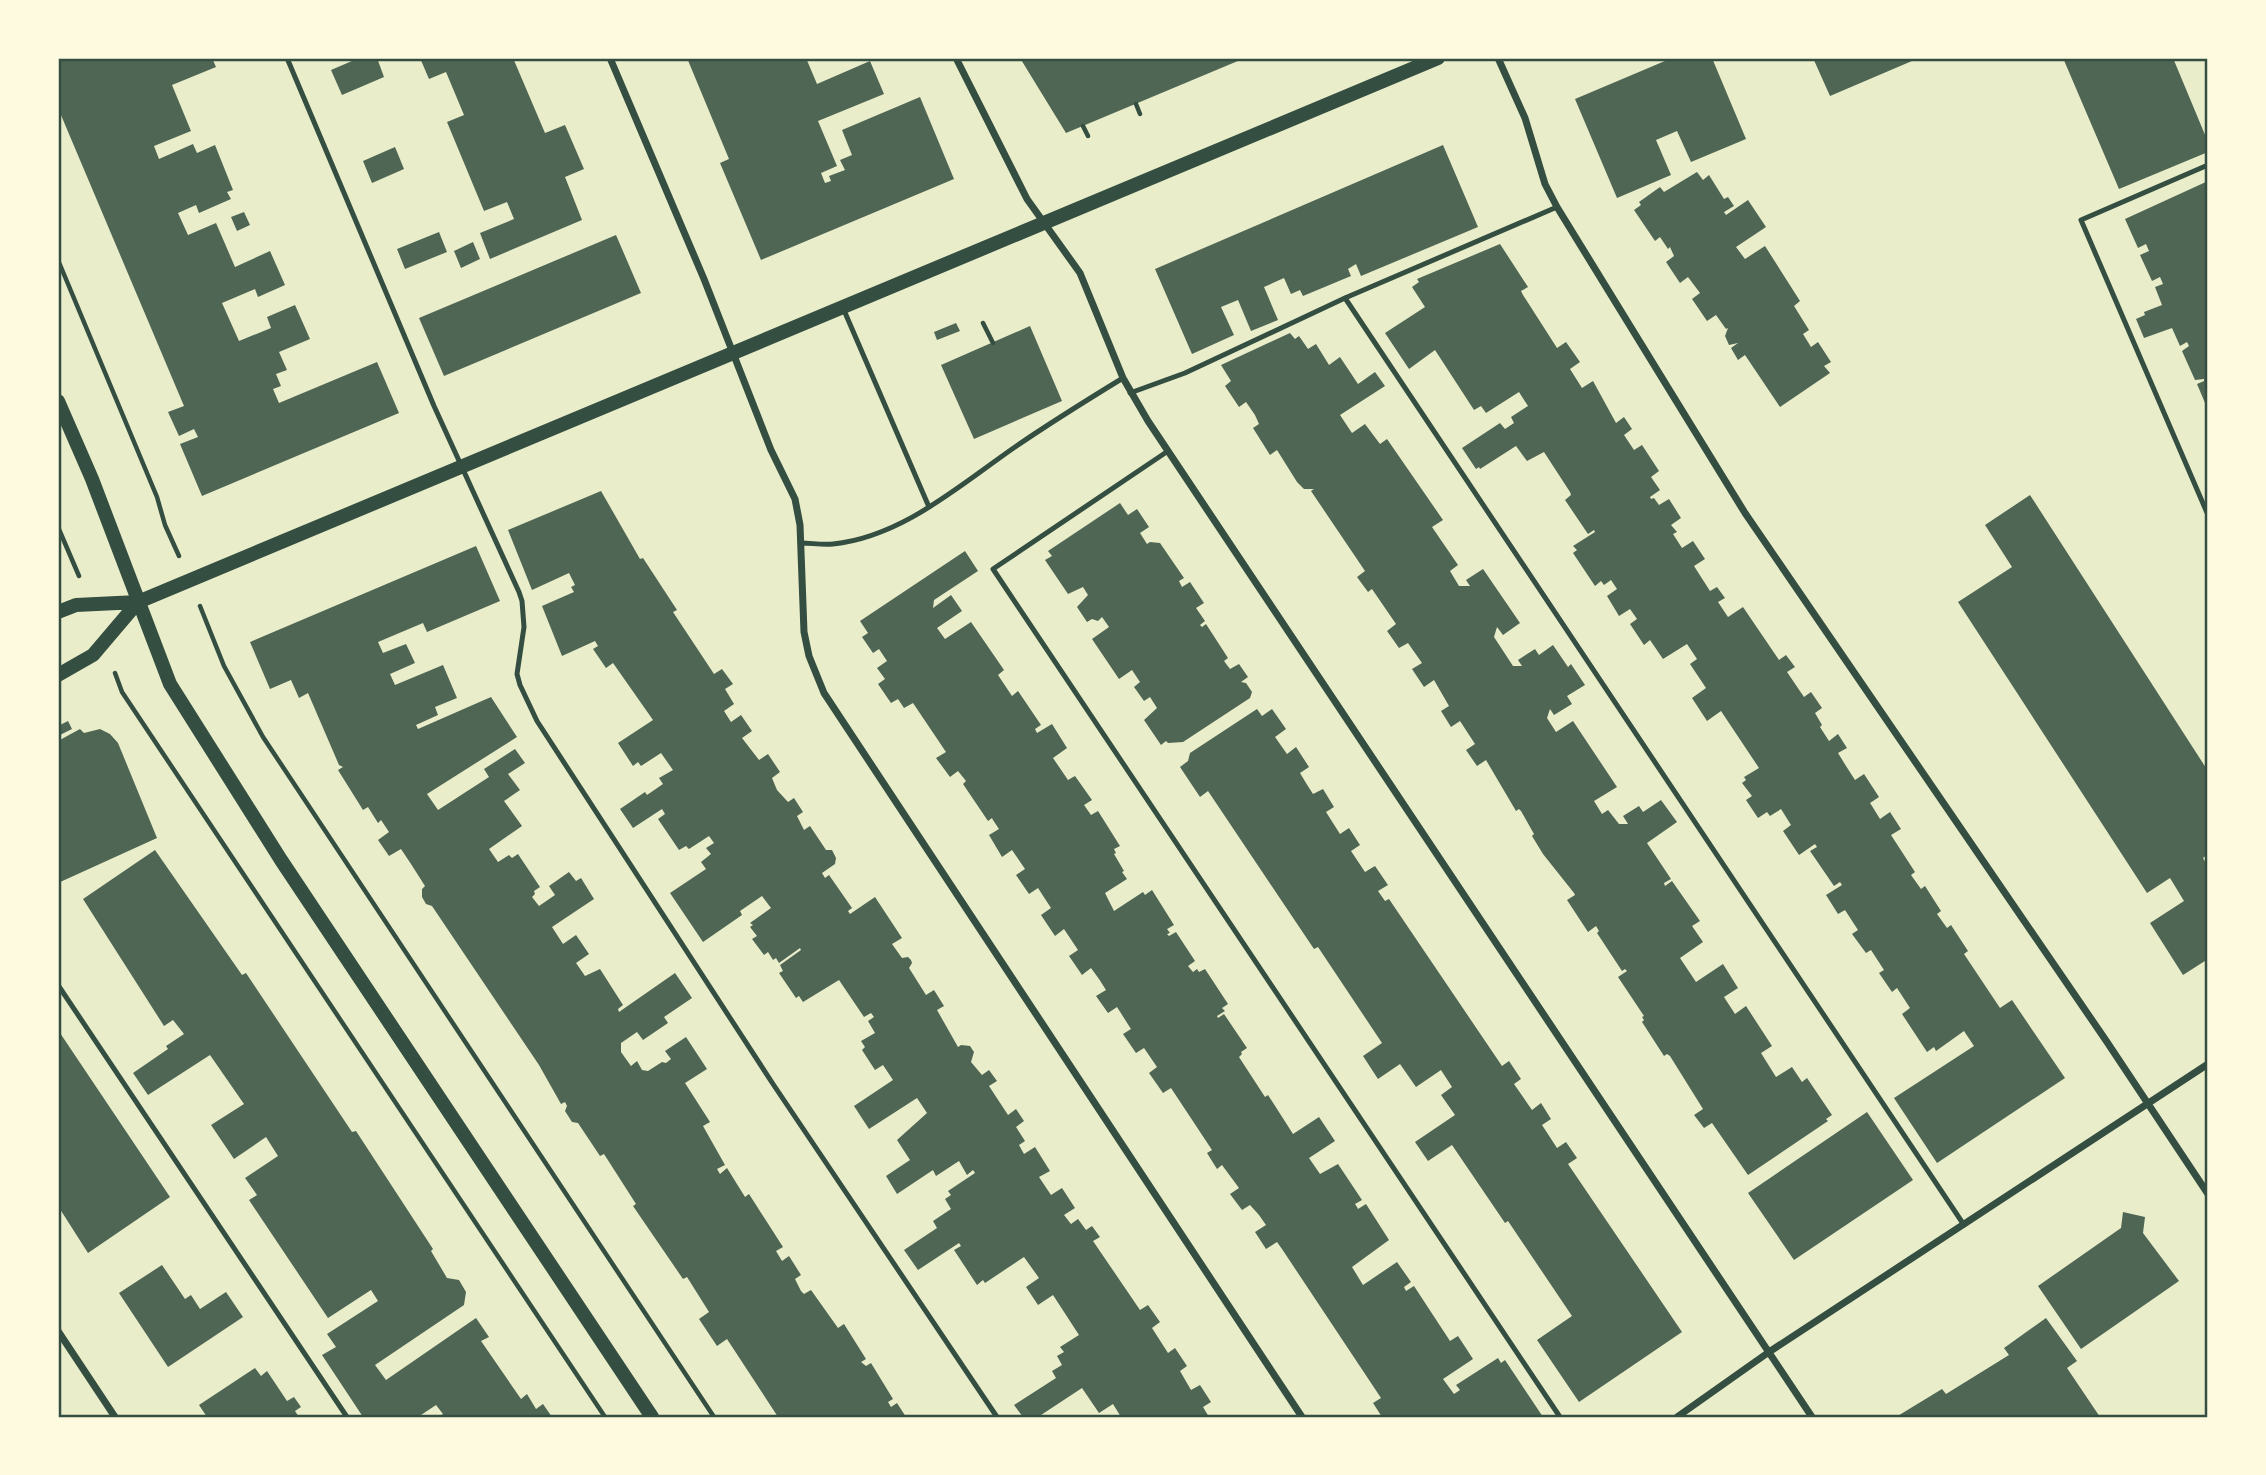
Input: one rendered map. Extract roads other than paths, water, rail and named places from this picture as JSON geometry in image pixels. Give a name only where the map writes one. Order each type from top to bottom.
[{"type":"main road","points":[[58,612],[76,605],[138,603],[1438,58]]},
{"type":"main road","points":[[58,401],[102,504],[163,670],[204,741],[652,1417]]},
{"type":"main road","points":[[58,675],[93,655],[138,603]]},
{"type":"street","points":[[610,58],[704,279],[771,450],[795,499],[799,512],[804,632],[814,672],[824,693],[1302,1417]]},
{"type":"street","points":[[956,58],[1027,199],[1080,273],[1130,393],[1812,1417]]},
{"type":"street","points":[[1499,58],[1525,118],[1541,174],[1556,207],[1745,513],[2208,1194]]},
{"type":"street","points":[[1676,1417],[1769,1352],[2208,1064]]},
{"type":"street","points":[[58,1331],[115,1417]]},
{"type":"lane","points":[[287,58],[461,467],[522,601],[524,626],[517,674],[537,721],[773,1084],[997,1417]]},
{"type":"lane","points":[[2208,164],[2081,220],[2208,515]]},
{"type":"lane","points":[[1130,393],[1185,373],[1345,298],[1556,207]]},
{"type":"lane","points":[[1345,298],[1964,1225]]},
{"type":"lane","points":[[843,308],[929,507]]},
{"type":"lane","points":[[801,543],[831,544],[881,532],[929,507],[1039,430],[1123,377]]},
{"type":"lane","points":[[1168,451],[993,569],[1560,1417]]},
{"type":"lane","points":[[58,985],[347,1417]]}]
